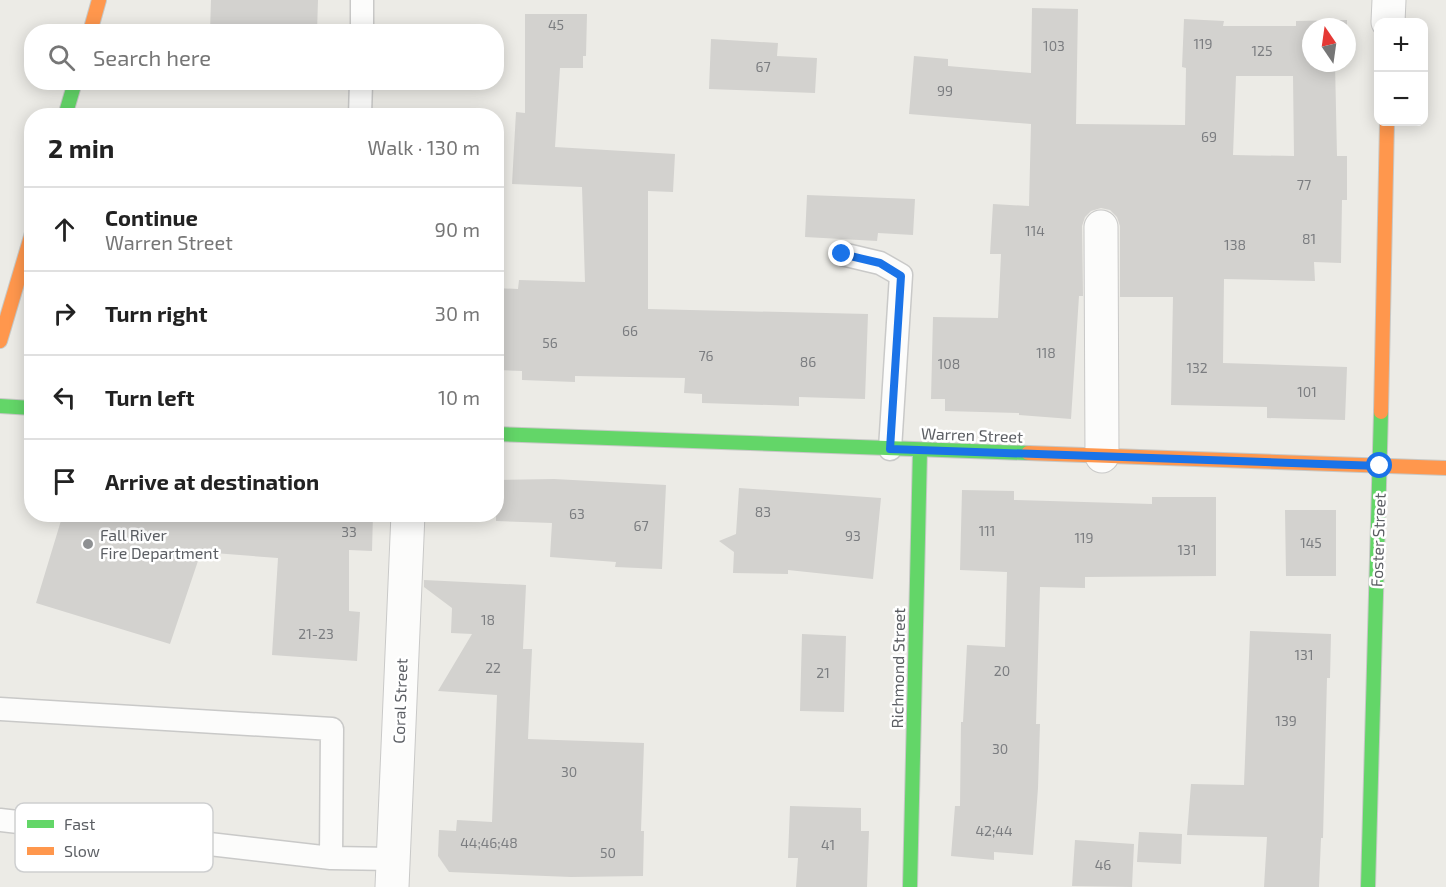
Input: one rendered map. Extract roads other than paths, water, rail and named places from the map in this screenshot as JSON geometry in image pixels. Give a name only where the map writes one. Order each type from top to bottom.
[{"type":"street","points":[[92,24],[99,0]]},
{"type":"street","points":[[1388,18],[1389,0]]},
{"type":"street","points":[[67,108],[73,90]]},
{"type":"street","name":"Foster Street","points":[[1368,887],[1387,126]]},
{"type":"street","points":[[1101,227],[1102,456]]},
{"type":"street","points":[[0,341],[24,260]]},
{"type":"street","points":[[0,406],[24,408]]},
{"type":"street","name":"Warren Street","points":[[504,434],[1446,468]]},
{"type":"street","name":"Richmond Street","points":[[910,887],[920,450]]},
{"type":"street","name":"Coral Street","points":[[393,873],[408,522]]},
{"type":"lane","points":[[362,0],[362,24]]},
{"type":"lane","points":[[360,108],[361,90]]},
{"type":"lane","points":[[842,254],[880,263],[901,276],[890,449]]},
{"type":"lane","points":[[0,709],[332,729],[331,858]]},
{"type":"lane","points":[[0,820],[15,822]]},
{"type":"lane","points":[[213,844],[331,858],[393,873]]},
{"type":"place","name":"Fall River Fire Department","points":[[88,544]]}]
